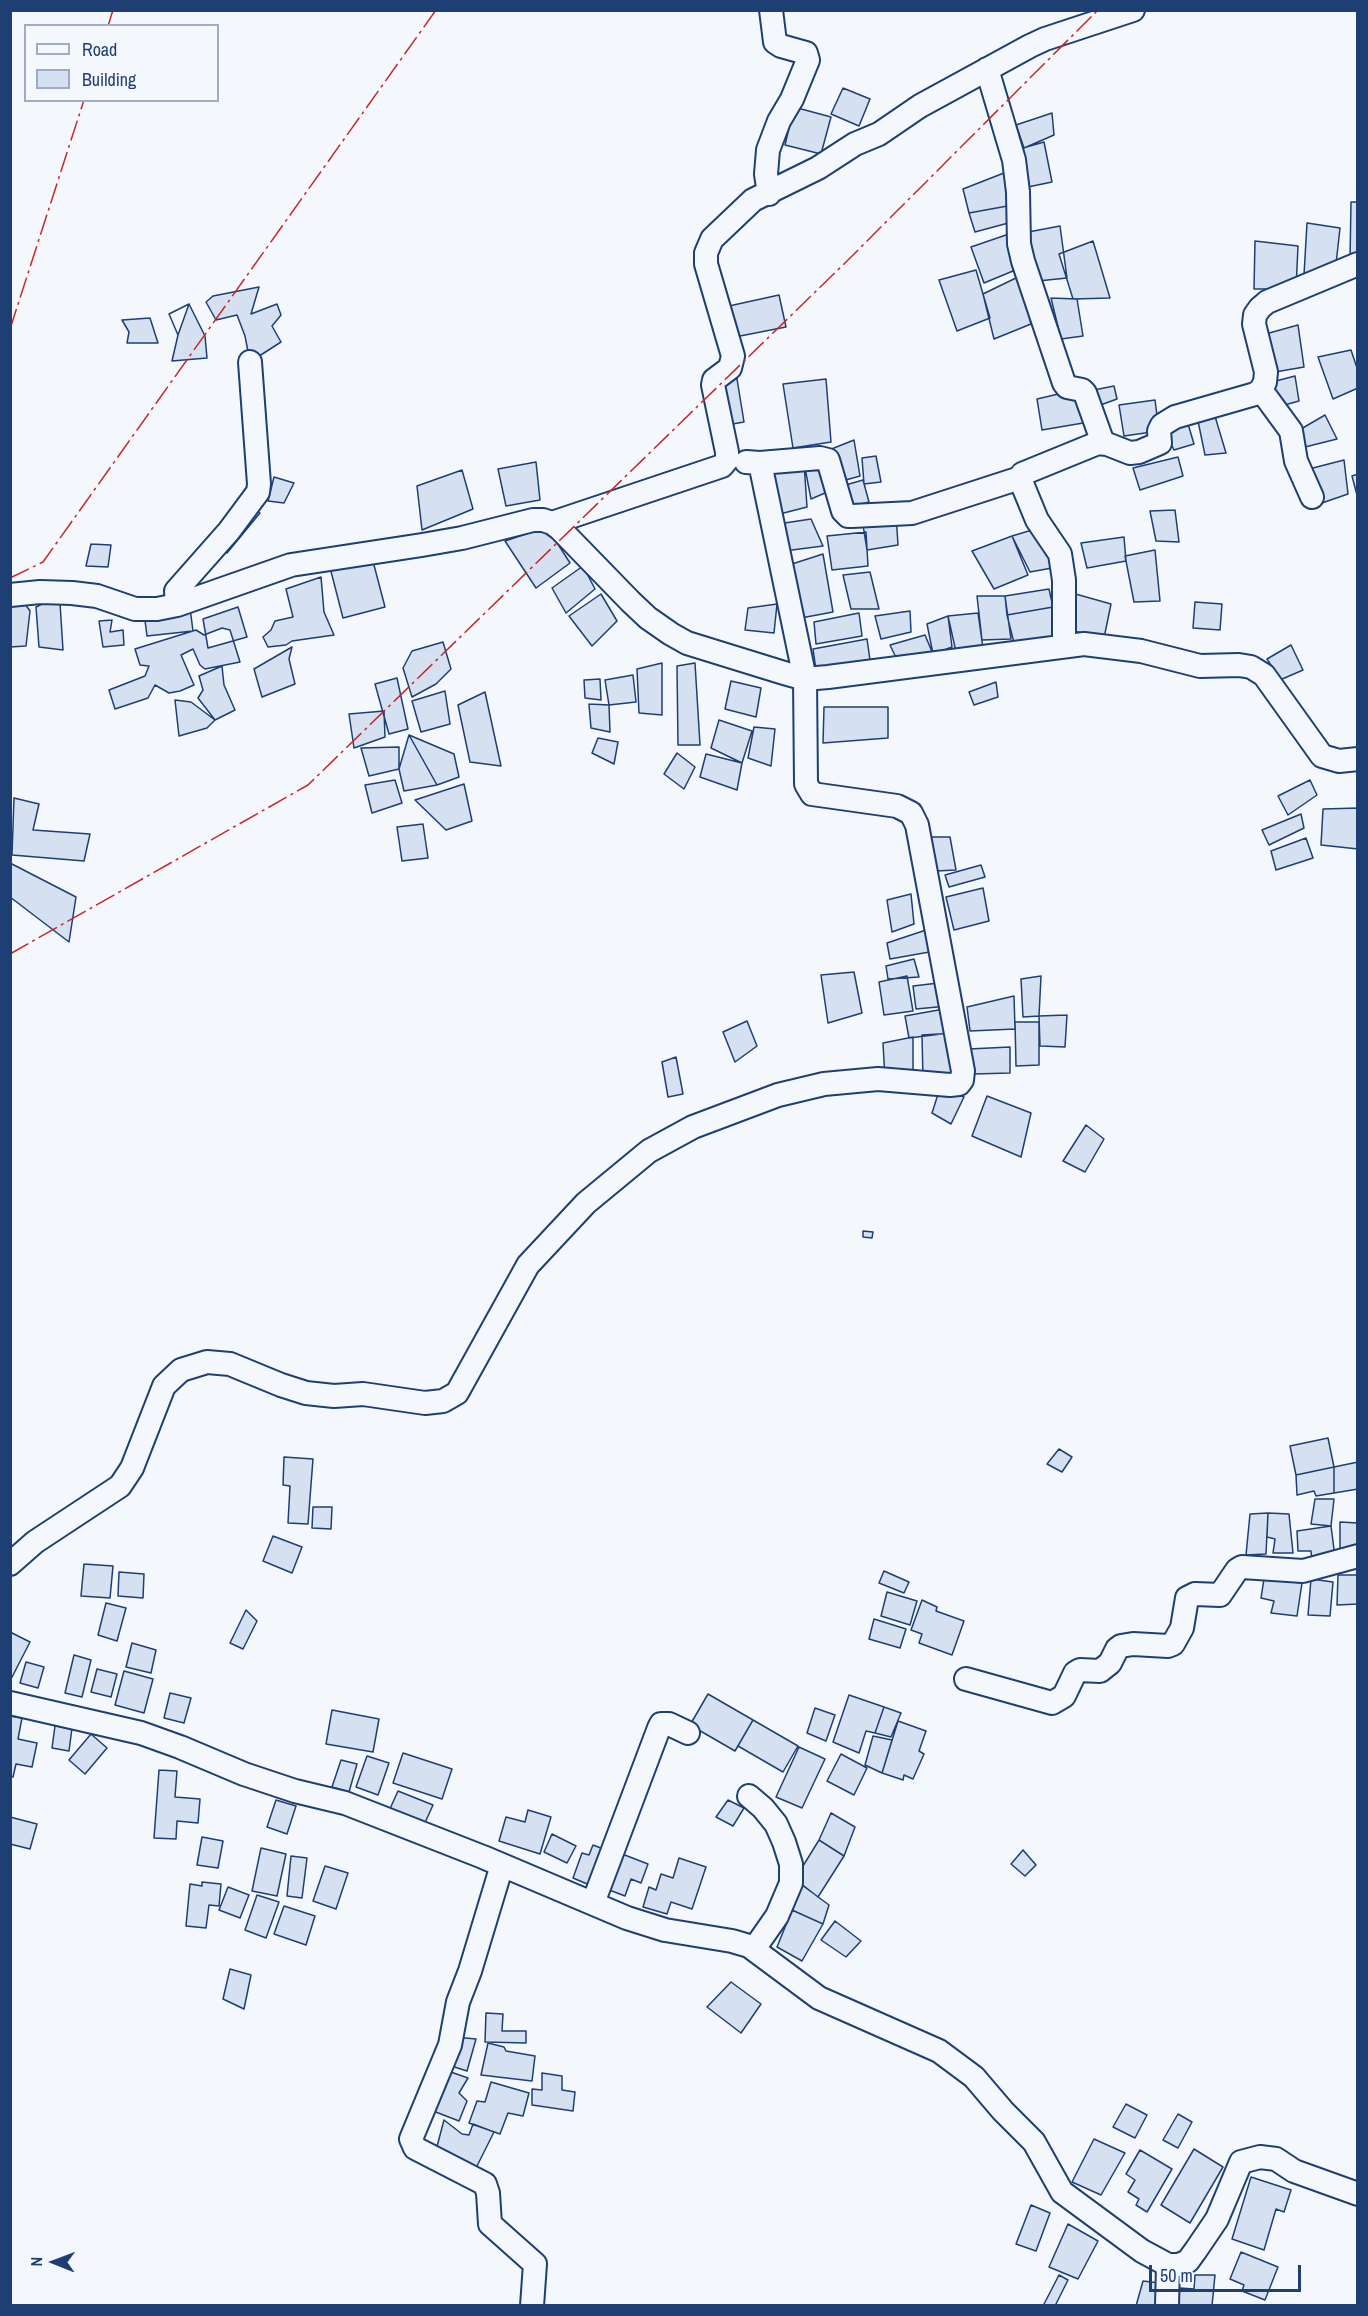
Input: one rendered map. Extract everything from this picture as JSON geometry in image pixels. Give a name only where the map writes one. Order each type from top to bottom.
[{"type":"street","points":[[769,194],[766,174],[768,150],[779,120],[792,99],[808,60],[806,53],[775,42],[771,10]]},
{"type":"street","points":[[10,595],[40,592],[72,593],[97,596],[135,609],[156,609],[177,605],[291,565],[442,542],[533,520],[552,523],[722,466],[727,460],[728,452],[713,385],[714,380],[730,368],[733,356],[706,264],[706,253],[712,239],[753,200],[818,168],[855,144],[879,134],[920,106],[987,69],[1045,39],[1133,10]]},
{"type":"street","points":[[987,69],[1014,160],[1018,192],[1019,244],[1023,261],[1065,383],[1067,387],[1082,390],[1085,393],[1103,443]]},
{"type":"street","points":[[727,460],[760,463],[820,458],[828,460],[843,511],[848,516],[852,516],[912,513],[1020,478],[1026,471],[1093,444],[1103,443],[1134,453],[1160,443],[1159,431],[1162,425],[1175,417],[1256,394],[1261,390],[1266,372],[1254,324],[1255,315],[1260,308],[1268,302],[1358,264]]},
{"type":"street","points":[[177,605],[176,591],[221,540],[258,492],[260,484],[250,362]]},
{"type":"street","points":[[1261,390],[1291,432],[1296,461],[1312,497]]},
{"type":"street","points":[[10,1564],[35,1542],[120,1486],[132,1468],[164,1386],[181,1370],[207,1362],[230,1364],[306,1393],[334,1396],[363,1394],[425,1403],[443,1401],[457,1393],[528,1265],[586,1203],[649,1151],[704,1123],[778,1095],[824,1084],[878,1079],[950,1086],[959,1084],[962,1080],[963,1071],[918,825],[911,813],[897,806],[812,794],[806,784],[805,679],[760,463]]},
{"type":"street","points":[[1020,478],[1037,520],[1060,554],[1064,580],[1064,646]]},
{"type":"street","points":[[552,523],[648,618],[671,634],[687,643],[805,679],[881,672],[1084,644],[1141,651],[1200,666],[1239,665],[1251,667],[1264,675],[1275,687],[1322,756],[1339,761],[1358,759]]},
{"type":"street","points":[[966,1679],[1053,1703],[1064,1696],[1076,1673],[1080,1670],[1100,1671],[1110,1663],[1121,1646],[1132,1644],[1168,1646],[1173,1644],[1182,1628],[1187,1598],[1195,1594],[1220,1595],[1237,1570],[1242,1567],[1303,1571],[1358,1556]]},
{"type":"street","points":[[10,1703],[141,1733],[244,1774],[295,1791],[345,1803],[502,1865],[627,1918],[665,1930],[732,1941],[754,1949],[819,1998],[939,2051],[974,2077],[1002,2111],[1034,2142],[1062,2192],[1142,2251],[1168,2265],[1179,2265],[1188,2261],[1196,2250],[1217,2219],[1241,2162],[1260,2157],[1276,2160],[1294,2171],[1358,2194]]},
{"type":"street","points":[[593,1903],[661,1724],[669,1724],[688,1733]]},
{"type":"street","points":[[748,1796],[763,1808],[776,1824],[790,1864],[790,1883],[777,1916],[754,1949]]},
{"type":"street","points":[[502,1865],[470,1971],[458,2002],[450,2045],[411,2139],[415,2148],[485,2184],[488,2193],[490,2224],[535,2264],[532,2306]]},
{"type":"street","points":[[1167,2306],[1168,2265]]},
{"type":"building","points":[[843,88],[870,99],[859,126],[831,114]]},
{"type":"building","points":[[794,107],[831,117],[821,154],[785,145]]},
{"type":"building","points":[[1052,113],[1054,135],[1024,148],[1016,125]]},
{"type":"building","points":[[1044,142],[1052,182],[1023,188],[1016,150]]},
{"type":"building","points":[[1009,171],[1013,205],[969,213],[963,189]]},
{"type":"building","points":[[1351,202],[1358,202],[1358,260],[1350,260]]},
{"type":"building","points":[[1013,205],[1012,222],[975,232],[969,213]]},
{"type":"building","points":[[1307,223],[1340,228],[1335,273],[1304,275]]},
{"type":"building","points":[[1060,226],[1067,278],[1038,281],[1023,233]]},
{"type":"building","points":[[1009,234],[1013,271],[984,283],[971,247]]},
{"type":"building","points":[[1093,241],[1110,298],[1073,299],[1059,254]]},
{"type":"building","points":[[1255,241],[1298,246],[1296,289],[1254,289]]},
{"type":"building","points":[[976,270],[990,318],[957,331],[939,280]]},
{"type":"building","points":[[1020,276],[1031,324],[994,339],[983,294]]},
{"type":"building","points":[[259,287],[251,314],[277,304],[281,315],[272,326],[281,342],[250,362],[245,336],[237,315],[216,320],[206,302],[213,296]]},
{"type":"building","points":[[779,295],[786,327],[735,337],[729,306]]},
{"type":"building","points":[[1051,298],[1077,299],[1083,336],[1061,339]]},
{"type":"building","points":[[189,304],[178,335],[169,314]]},
{"type":"building","points":[[189,304],[205,336],[207,358],[172,361],[178,335],[169,314]]},
{"type":"building","points":[[150,318],[158,343],[127,343],[129,332],[122,320]]},
{"type":"building","points":[[1298,325],[1304,367],[1275,372],[1262,335]]},
{"type":"building","points":[[1351,350],[1358,371],[1358,388],[1333,399],[1318,357]]},
{"type":"building","points":[[1295,376],[1299,401],[1281,406],[1272,382]]},
{"type":"building","points":[[737,379],[744,422],[727,425],[719,382]]},
{"type":"building","points":[[826,379],[831,442],[793,448],[783,384]]},
{"type":"building","points":[[1114,386],[1117,399],[1095,407],[1089,391]]},
{"type":"building","points":[[1080,389],[1089,422],[1042,430],[1037,399]]},
{"type":"building","points":[[1155,400],[1159,431],[1124,436],[1119,405]]},
{"type":"building","points":[[1214,413],[1226,453],[1205,455],[1198,421]]},
{"type":"building","points":[[1325,415],[1337,439],[1305,447],[1301,429]]},
{"type":"building","points":[[1186,417],[1194,444],[1174,450],[1162,425]]},
{"type":"building","points":[[854,440],[860,476],[835,483],[829,450]]},
{"type":"building","points":[[876,456],[881,482],[864,484],[862,458]]},
{"type":"building","points":[[1178,457],[1183,476],[1140,490],[1133,468]]},
{"type":"building","points":[[1344,460],[1348,494],[1319,504],[1309,469]]},
{"type":"building","points":[[536,462],[540,500],[506,506],[498,469]]},
{"type":"building","points":[[820,462],[825,493],[811,499],[804,463]]},
{"type":"building","points":[[804,463],[807,507],[776,515],[765,469]]},
{"type":"building","points":[[462,470],[473,509],[422,530],[417,486]]},
{"type":"building","points":[[1358,474],[1358,499],[1352,476]]},
{"type":"building","points":[[274,477],[294,483],[284,503],[268,501]]},
{"type":"building","points":[[863,480],[869,502],[849,507],[842,486]]},
{"type":"building","points":[[253,508],[260,513],[227,553],[222,546]]},
{"type":"building","points":[[1175,510],[1179,542],[1156,541],[1150,511]]},
{"type":"building","points":[[896,514],[898,545],[867,550],[862,519]]},
{"type":"building","points":[[811,519],[823,546],[784,551],[778,524]]},
{"type":"building","points":[[547,527],[570,563],[536,588],[505,541]]},
{"type":"building","points":[[1042,527],[1063,566],[1030,572],[1012,536]]},
{"type":"building","points":[[866,532],[868,566],[832,570],[827,536]]},
{"type":"building","points":[[1012,536],[1028,575],[994,589],[972,551]]},
{"type":"building","points":[[1124,537],[1126,561],[1087,568],[1081,543]]},
{"type":"building","points":[[91,544],[111,545],[108,567],[86,566]]},
{"type":"building","points":[[369,546],[385,607],[343,618],[326,552]]},
{"type":"building","points":[[1155,550],[1160,601],[1134,602],[1125,556]]},
{"type":"building","points":[[823,554],[833,612],[801,618],[792,564]]},
{"type":"building","points":[[583,566],[595,589],[566,613],[552,588]]},
{"type":"building","points":[[870,572],[879,609],[851,609],[843,575]]},
{"type":"building","points":[[321,577],[324,612],[334,635],[268,647],[263,637],[271,630],[275,621],[293,617],[286,589]]},
{"type":"building","points":[[1049,589],[1053,607],[1007,615],[1005,596]]},
{"type":"building","points":[[1065,591],[1111,604],[1104,638],[1065,629]]},
{"type":"building","points":[[601,594],[617,621],[592,646],[569,616]]},
{"type":"building","points":[[977,596],[1005,596],[1011,639],[982,640]]},
{"type":"building","points":[[22,600],[30,611],[26,646],[10,647],[10,604]]},
{"type":"building","points":[[48,601],[60,603],[63,650],[39,647],[36,607]]},
{"type":"building","points":[[1195,602],[1222,604],[1220,630],[1193,628]]},
{"type":"building","points":[[777,604],[774,633],[745,630],[748,608]]},
{"type":"building","points":[[238,607],[247,637],[208,648],[203,619]]},
{"type":"building","points":[[1053,607],[1059,638],[1014,643],[1007,615]]},
{"type":"building","points":[[190,608],[193,631],[147,636],[144,613]]},
{"type":"building","points":[[910,611],[911,632],[881,639],[875,616]]},
{"type":"building","points":[[859,613],[862,636],[816,644],[814,622]]},
{"type":"building","points":[[978,613],[983,648],[956,652],[948,616]]},
{"type":"building","points":[[948,616],[952,647],[933,654],[927,624]]},
{"type":"building","points":[[112,620],[110,632],[123,630],[124,645],[103,647],[99,621]]},
{"type":"building","points":[[222,628],[230,630],[240,662],[205,669],[200,665],[193,649],[181,655],[194,685],[169,693],[155,685],[148,698],[115,709],[109,690],[145,676],[149,666],[140,665],[135,649],[196,630],[204,635]]},
{"type":"building","points":[[925,635],[933,654],[899,664],[890,645]]},
{"type":"building","points":[[867,639],[871,667],[816,670],[813,649]]},
{"type":"building","points":[[443,642],[451,669],[436,684],[412,697],[403,668],[412,651]]},
{"type":"building","points":[[1291,645],[1303,670],[1280,680],[1267,659]]},
{"type":"building","points":[[292,647],[289,659],[295,684],[262,697],[254,669]]},
{"type":"building","points":[[662,663],[662,715],[639,713],[637,669]]},
{"type":"building","points":[[695,663],[700,745],[678,745],[677,666]]},
{"type":"building","points":[[222,666],[224,685],[235,710],[215,720],[198,698],[203,690],[199,676]]},
{"type":"building","points":[[633,675],[636,702],[609,705],[605,680]]},
{"type":"building","points":[[397,678],[408,729],[389,734],[375,684]]},
{"type":"building","points":[[600,679],[601,700],[585,698],[584,680]]},
{"type":"building","points":[[731,681],[761,688],[756,717],[725,709]]},
{"type":"building","points":[[996,682],[998,697],[974,705],[969,692]]},
{"type":"building","points":[[445,691],[450,724],[421,732],[412,701]]},
{"type":"building","points":[[485,692],[501,766],[470,762],[458,705]]},
{"type":"building","points":[[175,700],[191,702],[215,720],[207,728],[179,736]]},
{"type":"building","points":[[589,704],[609,705],[610,732],[591,728]]},
{"type":"building","points":[[824,707],[888,707],[888,738],[823,743]]},
{"type":"building","points":[[384,711],[385,737],[354,748],[349,714]]},
{"type":"building","points":[[719,720],[752,731],[742,763],[711,748]]},
{"type":"building","points":[[754,727],[775,729],[771,766],[748,758]]},
{"type":"building","points":[[409,735],[454,754],[459,777],[437,785]]},
{"type":"building","points":[[409,735],[437,785],[404,791],[399,769]]},
{"type":"building","points":[[598,738],[618,742],[614,764],[592,753]]},
{"type":"building","points":[[399,747],[399,769],[369,776],[361,748]]},
{"type":"building","points":[[677,753],[695,767],[684,789],[664,774]]},
{"type":"building","points":[[706,754],[742,763],[737,790],[700,777]]},
{"type":"building","points":[[395,780],[402,803],[372,813],[365,785]]},
{"type":"building","points":[[1310,780],[1317,795],[1288,815],[1278,796]]},
{"type":"building","points":[[464,784],[472,821],[446,830],[415,800]]},
{"type":"building","points":[[14,798],[39,804],[33,830],[90,834],[84,861],[12,855]]},
{"type":"building","points":[[1358,808],[1358,849],[1321,845],[1323,809]]},
{"type":"building","points":[[1301,814],[1304,828],[1269,845],[1262,830]]},
{"type":"building","points":[[423,824],[428,858],[402,861],[397,827]]},
{"type":"building","points":[[929,837],[950,837],[956,870],[936,871]]},
{"type":"building","points":[[1306,838],[1313,858],[1276,870],[1271,851]]},
{"type":"building","points":[[10,863],[76,897],[69,942],[10,897]]},
{"type":"building","points":[[981,865],[985,877],[949,887],[945,875]]},
{"type":"building","points":[[983,888],[989,921],[954,930],[946,897]]},
{"type":"building","points":[[911,894],[914,924],[892,932],[887,900]]},
{"type":"building","points":[[929,929],[935,951],[890,959],[887,943]]},
{"type":"building","points":[[914,959],[919,977],[888,979],[886,966]]},
{"type":"building","points":[[854,972],[862,1013],[828,1023],[821,975]]},
{"type":"building","points":[[907,976],[913,1011],[884,1015],[879,982]]},
{"type":"building","points":[[1041,976],[1039,1016],[1023,1017],[1021,979]]},
{"type":"building","points":[[947,982],[948,1006],[916,1009],[913,986]]},
{"type":"building","points":[[1014,996],[1015,1029],[970,1031],[967,1007]]},
{"type":"building","points":[[944,1009],[949,1033],[909,1038],[905,1016]]},
{"type":"building","points":[[1067,1015],[1065,1047],[1040,1046],[1039,1016]]},
{"type":"building","points":[[747,1021],[757,1046],[735,1062],[723,1032]]},
{"type":"building","points":[[1015,1022],[1039,1022],[1039,1065],[1016,1066]]},
{"type":"building","points":[[956,1033],[959,1084],[923,1079],[922,1035]]},
{"type":"building","points":[[913,1037],[913,1078],[885,1080],[883,1043]]},
{"type":"building","points":[[1010,1047],[1010,1073],[973,1074],[969,1049]]},
{"type":"building","points":[[676,1057],[683,1094],[668,1097],[662,1062]]},
{"type":"building","points":[[940,1088],[964,1097],[951,1124],[932,1113]]},
{"type":"building","points":[[987,1096],[1031,1113],[1021,1157],[972,1136]]},
{"type":"building","points":[[1086,1125],[1104,1139],[1085,1172],[1063,1161]]},
{"type":"building","points":[[863,1231],[873,1232],[872,1238],[863,1237]]},
{"type":"building","points":[[1328,1438],[1334,1467],[1296,1475],[1290,1446]]},
{"type":"building","points":[[1059,1449],[1072,1457],[1062,1472],[1047,1464]]},
{"type":"building","points":[[284,1457],[313,1459],[308,1524],[288,1523],[290,1486],[283,1485]]},
{"type":"building","points":[[1358,1462],[1358,1489],[1334,1493],[1334,1467]]},
{"type":"building","points":[[1334,1467],[1334,1493],[1316,1496],[1314,1491],[1297,1495],[1296,1475]]},
{"type":"building","points":[[1315,1499],[1334,1499],[1331,1526],[1311,1524]]},
{"type":"building","points":[[313,1507],[332,1507],[331,1529],[312,1528]]},
{"type":"building","points":[[1268,1513],[1289,1514],[1293,1553],[1273,1553],[1275,1539],[1267,1537]]},
{"type":"building","points":[[1268,1513],[1266,1554],[1246,1555],[1250,1514]]},
{"type":"building","points":[[1340,1522],[1358,1523],[1358,1547],[1340,1550]]},
{"type":"building","points":[[1331,1526],[1335,1557],[1312,1561],[1311,1551],[1298,1551],[1297,1531]]},
{"type":"building","points":[[273,1536],[302,1547],[292,1573],[263,1561]]},
{"type":"building","points":[[84,1564],[113,1566],[110,1598],[81,1596]]},
{"type":"building","points":[[884,1571],[909,1582],[904,1593],[879,1583]]},
{"type":"building","points":[[119,1572],[144,1574],[143,1598],[118,1596]]},
{"type":"building","points":[[1338,1575],[1358,1575],[1358,1604],[1337,1605]]},
{"type":"building","points":[[1264,1579],[1302,1583],[1297,1616],[1271,1613],[1274,1601],[1261,1598]]},
{"type":"building","points":[[1311,1579],[1333,1582],[1330,1616],[1308,1615]]},
{"type":"building","points":[[887,1592],[917,1601],[910,1625],[881,1616]]},
{"type":"building","points":[[922,1600],[937,1607],[936,1611],[964,1621],[952,1655],[919,1643],[922,1634],[911,1630]]},
{"type":"building","points":[[106,1603],[126,1608],[117,1641],[98,1635]]},
{"type":"building","points":[[246,1610],[257,1621],[243,1649],[230,1643]]},
{"type":"building","points":[[874,1619],[906,1629],[900,1648],[869,1639]]},
{"type":"building","points":[[10,1632],[30,1642],[10,1681]]},
{"type":"building","points":[[132,1643],[156,1650],[151,1673],[126,1667]]},
{"type":"building","points":[[74,1655],[91,1660],[82,1697],[65,1693]]},
{"type":"building","points":[[26,1662],[44,1667],[38,1688],[20,1683]]},
{"type":"building","points":[[97,1669],[117,1674],[111,1697],[91,1692]]},
{"type":"building","points":[[124,1671],[153,1679],[144,1713],[115,1705]]},
{"type":"building","points":[[170,1693],[191,1698],[184,1723],[164,1718]]},
{"type":"building","points":[[708,1694],[753,1720],[735,1751],[690,1725]]},
{"type":"building","points":[[849,1695],[884,1707],[875,1733],[866,1731],[859,1753],[833,1742]]},
{"type":"building","points":[[884,1707],[901,1713],[891,1737],[875,1733]]},
{"type":"building","points":[[815,1708],[835,1715],[826,1741],[807,1733]]},
{"type":"building","points":[[332,1710],[379,1719],[373,1752],[326,1744]]},
{"type":"building","points":[[10,1716],[22,1718],[18,1739],[37,1743],[32,1767],[16,1764],[13,1777],[10,1777]]},
{"type":"building","points":[[753,1720],[798,1746],[783,1772],[738,1746]]},
{"type":"building","points":[[898,1721],[926,1731],[919,1751],[924,1754],[913,1779],[904,1775],[903,1780],[882,1773]]},
{"type":"building","points":[[55,1726],[72,1728],[69,1751],[52,1748]]},
{"type":"building","points":[[91,1734],[107,1748],[85,1774],[69,1760]]},
{"type":"building","points":[[873,1736],[892,1740],[882,1773],[865,1765]]},
{"type":"building","points":[[799,1747],[825,1759],[802,1808],[776,1797]]},
{"type":"building","points":[[403,1753],[452,1769],[442,1799],[393,1783]]},
{"type":"building","points":[[841,1754],[867,1768],[854,1795],[827,1781]]},
{"type":"building","points":[[367,1756],[389,1763],[378,1795],[356,1787]]},
{"type":"building","points":[[341,1760],[357,1764],[349,1792],[332,1787]]},
{"type":"building","points":[[159,1770],[177,1771],[175,1797],[200,1799],[198,1823],[177,1821],[176,1839],[154,1838]]},
{"type":"building","points":[[398,1791],[433,1805],[424,1825],[389,1811]]},
{"type":"building","points":[[276,1800],[296,1806],[287,1834],[267,1827]]},
{"type":"building","points":[[728,1800],[744,1808],[733,1826],[716,1817]]},
{"type":"building","points":[[528,1810],[551,1817],[540,1854],[499,1841],[506,1817],[525,1822]]},
{"type":"building","points":[[831,1813],[855,1827],[844,1856],[819,1840]]},
{"type":"building","points":[[10,1817],[37,1824],[30,1849],[10,1844]]},
{"type":"building","points":[[552,1834],[576,1846],[567,1863],[544,1852]]},
{"type":"building","points":[[202,1837],[223,1841],[218,1868],[197,1865]]},
{"type":"building","points":[[819,1840],[844,1856],[818,1897],[795,1879]]},
{"type":"building","points":[[593,1845],[606,1850],[592,1886],[573,1878],[582,1853],[589,1855]]},
{"type":"building","points":[[261,1848],[286,1854],[277,1896],[252,1891]]},
{"type":"building","points":[[1023,1850],[1036,1865],[1025,1876],[1011,1864]]},
{"type":"building","points":[[617,1852],[648,1864],[641,1883],[631,1879],[625,1896],[604,1888]]},
{"type":"building","points":[[291,1856],[307,1858],[302,1898],[287,1896]]},
{"type":"building","points":[[679,1858],[706,1867],[692,1909],[671,1902],[667,1914],[643,1907],[649,1887],[656,1890],[661,1874],[673,1878]]},
{"type":"building","points":[[325,1866],[348,1873],[336,1909],[313,1901]]},
{"type":"building","points":[[202,1882],[221,1884],[219,1906],[209,1905],[206,1928],[186,1926],[190,1884],[202,1886]]},
{"type":"building","points":[[802,1885],[829,1905],[823,1924],[792,1910]]},
{"type":"building","points":[[228,1887],[249,1895],[240,1918],[219,1910]]},
{"type":"building","points":[[257,1895],[279,1902],[266,1938],[245,1930]]},
{"type":"building","points":[[284,1906],[315,1916],[306,1945],[274,1934]]},
{"type":"building","points":[[792,1910],[823,1924],[802,1961],[777,1947]]},
{"type":"building","points":[[835,1921],[861,1941],[846,1957],[821,1940]]},
{"type":"building","points":[[230,1969],[251,1975],[244,2009],[223,1999]]},
{"type":"building","points":[[731,1982],[761,2004],[741,2033],[707,2007]]},
{"type":"building","points":[[486,2013],[503,2014],[502,2031],[526,2031],[526,2043],[485,2042]]},
{"type":"building","points":[[454,2037],[476,2039],[467,2071],[445,2064]]},
{"type":"building","points":[[488,2043],[504,2047],[506,2051],[535,2056],[532,2081],[481,2075]]},
{"type":"building","points":[[445,2070],[468,2078],[459,2093],[467,2101],[459,2121],[428,2109]]},
{"type":"building","points":[[542,2073],[562,2076],[562,2090],[575,2092],[573,2111],[532,2105],[532,2089],[542,2090]]},
{"type":"building","points":[[491,2082],[529,2093],[523,2116],[508,2113],[500,2134],[469,2123],[477,2101],[485,2102]]},
{"type":"building","points":[[1126,2104],[1147,2115],[1135,2138],[1113,2127]]},
{"type":"building","points":[[1178,2114],[1192,2122],[1178,2148],[1163,2140]]},
{"type":"building","points":[[444,2120],[462,2134],[469,2135],[473,2124],[494,2132],[474,2172],[435,2154]]},
{"type":"building","points":[[1094,2139],[1125,2153],[1101,2195],[1072,2182]]},
{"type":"building","points":[[1194,2149],[1223,2167],[1190,2223],[1161,2205]]},
{"type":"building","points":[[1140,2150],[1172,2169],[1147,2212],[1136,2205],[1139,2199],[1128,2192],[1135,2180],[1126,2174]]},
{"type":"building","points":[[1251,2177],[1291,2190],[1284,2212],[1276,2209],[1264,2250],[1232,2239]]},
{"type":"building","points":[[1031,2205],[1050,2213],[1036,2251],[1016,2244]]},
{"type":"building","points":[[1068,2224],[1098,2241],[1078,2279],[1049,2267]]},
{"type":"building","points":[[1241,2252],[1278,2267],[1265,2300],[1242,2291],[1244,2285],[1230,2279]]},
{"type":"building","points":[[1059,2275],[1068,2280],[1055,2306],[1043,2306]]},
{"type":"building","points":[[1195,2275],[1215,2275],[1212,2306],[1178,2306],[1180,2288],[1194,2289]]},
{"type":"building","points":[[1143,2281],[1160,2283],[1155,2306],[1136,2306]]},
{"type":"power","points":[[109,24],[113,10]]},
{"type":"power","points":[[10,578],[43,562],[436,10]]},
{"type":"power","points":[[10,954],[308,785],[846,262],[1098,10]]},
{"type":"power","points":[[10,329],[83,102]]}]
